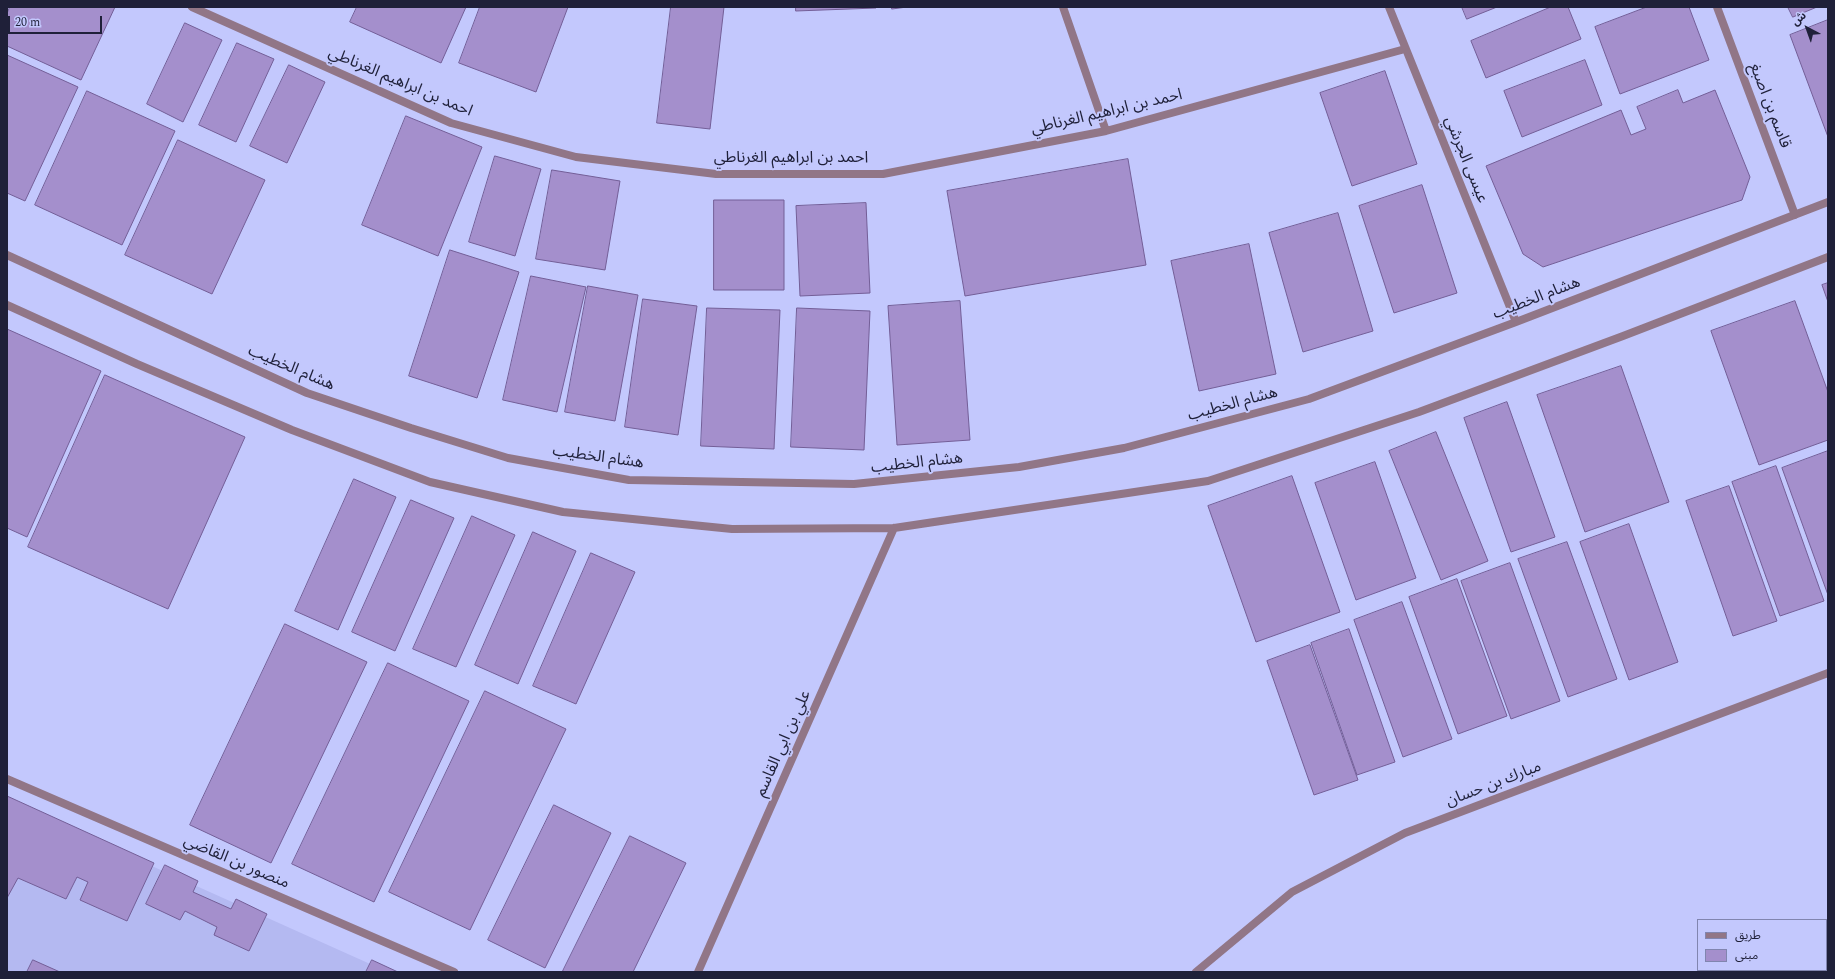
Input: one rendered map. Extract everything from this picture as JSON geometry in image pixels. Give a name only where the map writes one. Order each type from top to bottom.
[{"type":"street","name":"احمد بن ابراهيم الغرناطي","points":[[192,7],[451,123],[576,157],[716,174],[883,174],[1106,131],[1405,49]]},
{"type":"street","points":[[1063,7],[1106,131]]},
{"type":"street","name":"عيسى الجرشي","points":[[1389,7],[1516,322]]},
{"type":"street","name":"قاسم بن اصبغ","points":[[1717,7],[1795,215]]},
{"type":"street","name":"هشام الخطيب","points":[[7,255],[307,393],[411,428],[508,458],[629,480],[854,484],[1019,467],[1124,448],[1309,399],[1516,322],[1828,202]]},
{"type":"street","points":[[7,305],[137,364],[292,430],[430,482],[571,513],[732,529],[894,528],[1208,481],[1419,412],[1828,257]]},
{"type":"street","name":"علي بن ابي القاسم","points":[[698,972],[894,528]]},
{"type":"street","name":"مبارك بن حسان","points":[[1196,972],[1292,892],[1405,834],[1828,673]]},
{"type":"street","name":"منصور بن القاضي","points":[[7,780],[454,972]]},
{"type":"shaded area","points":[[7,801],[388,972],[7,972]]},
{"type":"building","points":[[10,7],[115,7],[81,80],[7,46],[7,14]]},
{"type":"building","points":[[357,7],[466,7],[441,63],[350,22]]},
{"type":"building","points":[[480,7],[568,7],[536,92],[459,63]]},
{"type":"building","points":[[671,7],[724,7],[710,129],[657,123]]},
{"type":"building","points":[[796,7],[876,7],[876,8],[796,11]]},
{"type":"building","points":[[892,7],[907,7],[892,9]]},
{"type":"building","points":[[1462,7],[1497,7],[1467,19]]},
{"type":"building","points":[[1551,7],[1568,7],[1581,39],[1486,78],[1471,41]]},
{"type":"building","points":[[1647,7],[1689,7],[1709,60],[1620,94],[1595,27]]},
{"type":"building","points":[[1788,7],[1817,7],[1793,17]]},
{"type":"building","points":[[1828,20],[1828,137],[1790,35]]},
{"type":"building","points":[[185,23],[222,40],[183,122],[147,104]]},
{"type":"building","points":[[237,43],[274,59],[236,142],[199,125]]},
{"type":"building","points":[[7,55],[78,87],[25,201],[7,193]]},
{"type":"building","points":[[1585,60],[1602,105],[1522,137],[1504,91]]},
{"type":"building","points":[[289,65],[325,82],[287,163],[250,146]]},
{"type":"building","points":[[1385,71],[1417,164],[1352,186],[1320,93]]},
{"type":"building","points":[[1678,90],[1683,103],[1715,90],[1750,177],[1742,200],[1543,267],[1523,254],[1486,166],[1621,110],[1631,135],[1646,129],[1637,107]]},
{"type":"building","points":[[87,91],[175,131],[122,245],[35,205]]},
{"type":"building","points":[[406,116],[482,147],[438,256],[362,225]]},
{"type":"building","points":[[178,140],[265,180],[212,294],[125,255]]},
{"type":"building","points":[[495,156],[541,169],[515,256],[469,242]]},
{"type":"building","points":[[1128,159],[1146,265],[965,296],[947,191]]},
{"type":"building","points":[[552,170],[620,181],[605,270],[536,259]]},
{"type":"building","points":[[1422,185],[1457,293],[1394,313],[1359,206]]},
{"type":"building","points":[[714,200],[784,200],[784,290],[714,290]]},
{"type":"building","points":[[866,203],[870,293],[800,296],[796,206]]},
{"type":"building","points":[[1338,213],[1373,331],[1303,352],[1269,233]]},
{"type":"building","points":[[1249,244],[1276,374],[1199,391],[1171,261]]},
{"type":"building","points":[[450,250],[519,272],[477,398],[409,376]]},
{"type":"building","points":[[531,276],[586,287],[557,412],[503,400]]},
{"type":"building","points":[[1828,283],[1828,302],[1822,285]]},
{"type":"building","points":[[588,286],[638,295],[615,421],[565,412]]},
{"type":"building","points":[[643,299],[697,306],[678,435],[625,427]]},
{"type":"building","points":[[960,301],[970,440],[897,445],[888,306]]},
{"type":"building","points":[[1795,301],[1828,392],[1828,440],[1759,465],[1711,331]]},
{"type":"building","points":[[707,308],[780,310],[774,449],[701,446]]},
{"type":"building","points":[[797,308],[870,311],[864,450],[791,447]]},
{"type":"building","points":[[7,329],[101,371],[27,537],[7,528]]},
{"type":"building","points":[[1621,366],[1669,502],[1585,532],[1537,395]]},
{"type":"building","points":[[105,375],[245,437],[168,609],[28,547]]},
{"type":"building","points":[[1507,402],[1555,537],[1511,552],[1464,418]]},
{"type":"building","points":[[1436,432],[1488,561],[1441,580],[1389,451]]},
{"type":"building","points":[[1828,451],[1828,595],[1782,468]]},
{"type":"building","points":[[1375,462],[1416,578],[1356,600],[1315,483]]},
{"type":"building","points":[[1776,466],[1824,601],[1780,616],[1732,482]]},
{"type":"building","points":[[1292,476],[1340,612],[1256,642],[1208,506]]},
{"type":"building","points":[[354,479],[396,497],[338,630],[295,611]]},
{"type":"building","points":[[1729,486],[1777,621],[1733,636],[1686,501]]},
{"type":"building","points":[[411,500],[454,518],[395,651],[352,632]]},
{"type":"building","points":[[472,516],[515,535],[456,667],[413,649]]},
{"type":"building","points":[[1629,524],[1678,662],[1629,680],[1580,542]]},
{"type":"building","points":[[533,532],[576,551],[518,684],[475,665]]},
{"type":"building","points":[[1567,542],[1617,679],[1568,697],[1518,559]]},
{"type":"building","points":[[591,553],[635,572],[576,704],[533,686]]},
{"type":"building","points":[[1510,563],[1560,701],[1511,719],[1461,581]]},
{"type":"building","points":[[1457,579],[1507,716],[1458,734],[1409,597]]},
{"type":"building","points":[[1402,602],[1452,739],[1403,757],[1354,620]]},
{"type":"building","points":[[285,624],[367,662],[271,863],[190,825]]},
{"type":"building","points":[[1349,629],[1395,762],[1357,775],[1311,643]]},
{"type":"building","points":[[1310,645],[1358,780],[1314,795],[1267,661]]},
{"type":"building","points":[[388,663],[469,701],[374,902],[292,864]]},
{"type":"building","points":[[485,691],[566,729],[470,930],[389,892]]},
{"type":"building","points":[[7,796],[154,863],[127,921],[80,900],[88,882],[77,877],[66,899],[18,878],[7,898]]},
{"type":"building","points":[[554,805],[611,833],[545,968],[488,940]]},
{"type":"building","points":[[630,836],[686,863],[633,972],[563,971]]},
{"type":"building","points":[[165,865],[198,881],[193,892],[231,909],[236,899],[267,914],[249,951],[214,935],[217,927],[185,911],[180,920],[146,904]]},
{"type":"building","points":[[33,960],[60,972],[27,972]]},
{"type":"building","points":[[372,960],[398,972],[366,972]]}]
